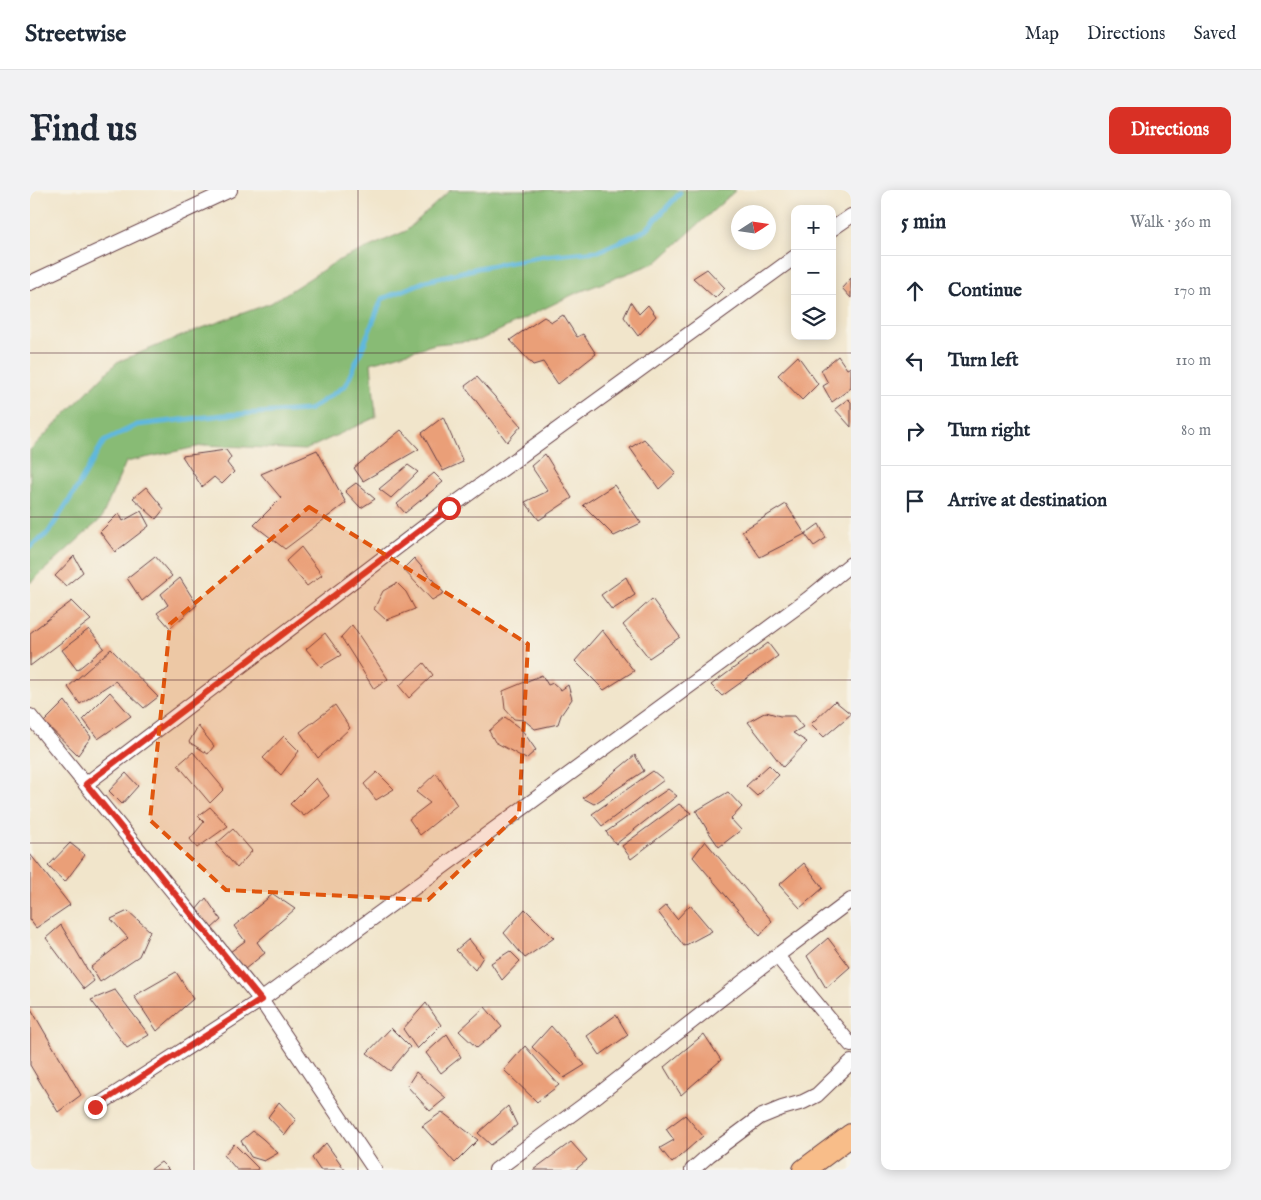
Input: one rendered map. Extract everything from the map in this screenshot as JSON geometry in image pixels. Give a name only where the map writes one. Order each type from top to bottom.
[{"type":"main road","points":[[804,1170],[851,1135]]},
{"type":"street","points":[[30,283],[230,190]]},
{"type":"street","points":[[836,226],[851,216]]},
{"type":"street","points":[[86,784],[441,514],[791,260]]},
{"type":"street","points":[[95,1107],[261,1000],[808,598],[851,564]]},
{"type":"street","points":[[30,716],[261,1000],[375,1170]]},
{"type":"street","points":[[496,1170],[599,1094],[851,900]]},
{"type":"street","points":[[777,956],[851,1045]]},
{"type":"street","points":[[692,1170],[709,1155],[760,1118],[817,1095],[851,1062]]},
{"type":"highlighted area","points":[[309,507],[528,644],[519,814],[428,900],[226,890],[150,820],[170,624]]},
{"type":"green space","points":[[450,190],[736,190],[657,262],[574,294],[480,340],[435,344],[371,363],[376,417],[305,450],[206,445],[126,462],[101,519],[30,583],[30,450],[117,362],[271,303],[337,261],[406,231]]},
{"type":"building","points":[[707,269],[725,288],[715,298],[693,278]]},
{"type":"building","points":[[851,278],[851,298],[842,288]]},
{"type":"building","points":[[631,302],[639,314],[648,305],[656,316],[638,336],[624,317]]},
{"type":"building","points":[[563,315],[577,337],[583,334],[596,354],[558,384],[543,362],[533,365],[510,340],[544,317],[552,322]]},
{"type":"building","points":[[798,356],[818,384],[802,400],[778,375]]},
{"type":"building","points":[[838,356],[847,369],[851,367],[851,388],[832,402],[823,386],[828,383],[821,370]]},
{"type":"building","points":[[477,377],[521,426],[507,442],[465,386]]},
{"type":"building","points":[[848,399],[851,402],[851,427],[835,409]]},
{"type":"building","points":[[443,417],[463,462],[443,471],[422,433]]},
{"type":"building","points":[[401,430],[419,449],[363,481],[354,468]]},
{"type":"building","points":[[644,439],[676,473],[659,489],[630,448]]},
{"type":"building","points":[[226,450],[231,457],[227,463],[234,472],[222,484],[214,477],[202,487],[182,456]]},
{"type":"building","points":[[317,450],[346,503],[285,549],[254,525],[281,498],[261,474]]},
{"type":"building","points":[[545,454],[572,498],[539,520],[525,502],[548,491],[531,466]]},
{"type":"building","points":[[408,465],[418,472],[391,498],[379,489]]},
{"type":"building","points":[[434,473],[443,482],[405,513],[397,504]]},
{"type":"building","points":[[356,483],[375,499],[361,508],[345,491]]},
{"type":"building","points":[[614,485],[641,523],[614,536],[583,505]]},
{"type":"building","points":[[146,487],[164,509],[156,519],[133,498]]},
{"type":"building","points":[[786,504],[805,534],[760,557],[742,531]]},
{"type":"building","points":[[141,511],[149,526],[115,552],[100,532],[119,513],[123,521]]},
{"type":"building","points":[[819,524],[826,538],[814,546],[805,534]]},
{"type":"building","points":[[301,547],[322,575],[307,586],[286,561]]},
{"type":"building","points":[[74,556],[83,572],[66,586],[55,576]]},
{"type":"building","points":[[155,556],[172,576],[142,601],[127,578]]},
{"type":"building","points":[[414,558],[444,593],[432,600],[403,569]]},
{"type":"building","points":[[626,577],[635,595],[612,610],[601,595]]},
{"type":"building","points":[[180,578],[197,605],[170,628],[157,613],[168,605],[161,594]]},
{"type":"building","points":[[397,583],[406,592],[415,609],[386,620],[374,609],[383,591]]},
{"type":"building","points":[[652,599],[680,637],[649,658],[623,625]]},
{"type":"building","points":[[72,601],[91,620],[30,666],[30,633]]},
{"type":"building","points":[[352,625],[388,679],[374,689],[341,637]]},
{"type":"building","points":[[89,629],[104,648],[77,670],[62,650]]},
{"type":"building","points":[[602,630],[634,671],[604,690],[575,661]]},
{"type":"building","points":[[325,633],[341,655],[321,667],[306,649]]},
{"type":"building","points":[[768,643],[778,656],[722,696],[711,685]]},
{"type":"building","points":[[111,649],[158,697],[144,708],[115,681],[80,704],[68,687]]},
{"type":"building","points":[[424,663],[433,675],[409,698],[399,686]]},
{"type":"building","points":[[542,675],[548,685],[553,683],[561,690],[568,685],[572,699],[561,715],[558,724],[535,729],[524,720],[514,719],[505,709],[503,691]]},
{"type":"building","points":[[110,692],[131,716],[98,739],[83,719]]},
{"type":"building","points":[[65,701],[91,737],[78,755],[44,722]]},
{"type":"building","points":[[835,701],[851,714],[824,737],[811,724]]},
{"type":"building","points":[[335,705],[350,728],[318,758],[300,732]]},
{"type":"building","points":[[766,712],[780,716],[794,716],[803,727],[793,733],[807,742],[783,767],[748,722]]},
{"type":"building","points":[[505,717],[522,730],[536,750],[526,759],[495,742],[489,731]]},
{"type":"building","points":[[198,726],[214,746],[208,754],[189,742]]},
{"type":"building","points":[[284,736],[299,751],[281,775],[263,758]]},
{"type":"building","points":[[193,752],[224,789],[210,803],[178,765]]},
{"type":"building","points":[[635,755],[644,771],[594,804],[583,798]]},
{"type":"building","points":[[769,765],[779,775],[757,796],[746,786]]},
{"type":"building","points":[[653,771],[664,780],[602,826],[592,814]]},
{"type":"building","points":[[377,772],[394,789],[376,800],[364,784]]},
{"type":"building","points":[[126,773],[138,786],[122,804],[109,791]]},
{"type":"building","points":[[436,773],[457,805],[420,835],[409,819],[430,803],[416,792]]},
{"type":"building","points":[[316,778],[329,796],[304,816],[290,804]]},
{"type":"building","points":[[668,789],[677,796],[616,844],[606,832]]},
{"type":"building","points":[[728,792],[742,807],[731,819],[741,830],[719,847],[696,811]]},
{"type":"building","points":[[679,804],[691,813],[631,859],[622,846]]},
{"type":"building","points":[[210,807],[228,826],[197,848],[190,839],[204,822],[198,816]]},
{"type":"building","points":[[233,829],[252,851],[237,868],[216,844]]},
{"type":"building","points":[[705,841],[772,921],[760,936],[693,857]]},
{"type":"building","points":[[70,843],[85,855],[65,882],[48,866]]},
{"type":"building","points":[[30,854],[70,905],[36,928],[30,920]]},
{"type":"building","points":[[804,863],[823,888],[800,908],[779,885]]},
{"type":"building","points":[[273,894],[295,909],[257,942],[265,953],[245,969],[230,952],[245,941],[234,926]]},
{"type":"building","points":[[206,898],[221,920],[211,929],[196,910]]},
{"type":"building","points":[[666,905],[677,919],[690,905],[712,931],[684,946],[658,912]]},
{"type":"building","points":[[525,909],[554,938],[525,958],[504,933]]},
{"type":"building","points":[[128,911],[150,931],[139,956],[100,982],[91,967],[128,938],[111,919]]},
{"type":"building","points":[[61,925],[94,981],[84,989],[46,938]]},
{"type":"building","points":[[828,938],[850,967],[826,988],[807,956]]},
{"type":"building","points":[[469,939],[483,957],[475,970],[456,950]]},
{"type":"building","points":[[510,951],[520,961],[502,980],[491,963]]},
{"type":"building","points":[[176,972],[193,999],[157,1031],[134,996]]},
{"type":"building","points":[[115,990],[149,1035],[127,1048],[91,1000]]},
{"type":"building","points":[[426,1003],[441,1025],[417,1049],[403,1029]]},
{"type":"building","points":[[30,1007],[81,1095],[58,1112],[30,1065]]},
{"type":"building","points":[[485,1007],[502,1027],[477,1048],[459,1031]]},
{"type":"building","points":[[616,1015],[628,1035],[600,1055],[587,1036]]},
{"type":"building","points":[[551,1026],[585,1065],[564,1078],[532,1047]]},
{"type":"building","points":[[391,1028],[410,1047],[390,1071],[367,1053]]},
{"type":"building","points":[[447,1034],[461,1057],[441,1073],[426,1053]]},
{"type":"building","points":[[704,1034],[721,1060],[681,1095],[664,1067]]},
{"type":"building","points":[[525,1046],[559,1085],[537,1102],[504,1070]]},
{"type":"building","points":[[416,1072],[446,1098],[430,1111],[407,1086]]},
{"type":"building","points":[[279,1102],[296,1120],[285,1135],[268,1117]]},
{"type":"building","points":[[508,1106],[517,1125],[491,1145],[478,1133]]},
{"type":"building","points":[[442,1112],[478,1140],[455,1163],[422,1126]]},
{"type":"building","points":[[685,1115],[703,1136],[672,1163],[660,1148],[674,1140],[666,1129]]},
{"type":"building","points":[[253,1131],[278,1153],[264,1161],[251,1157],[241,1141]]},
{"type":"building","points":[[571,1142],[587,1160],[575,1170],[533,1170]]},
{"type":"building","points":[[326,1143],[345,1170],[320,1170],[312,1158]]},
{"type":"building","points":[[234,1144],[258,1168],[257,1170],[237,1170],[224,1155]]},
{"type":"building","points":[[161,1162],[169,1170],[150,1170]]},
{"type":"waterway","points":[[30,547],[48,533],[104,441],[137,425],[224,415],[309,410],[345,386],[382,299],[426,281],[478,268],[544,256],[599,251],[646,230],[680,193]]},
{"type":"route","points":[[95,1107],[261,1000],[86,784],[449,508]]}]
